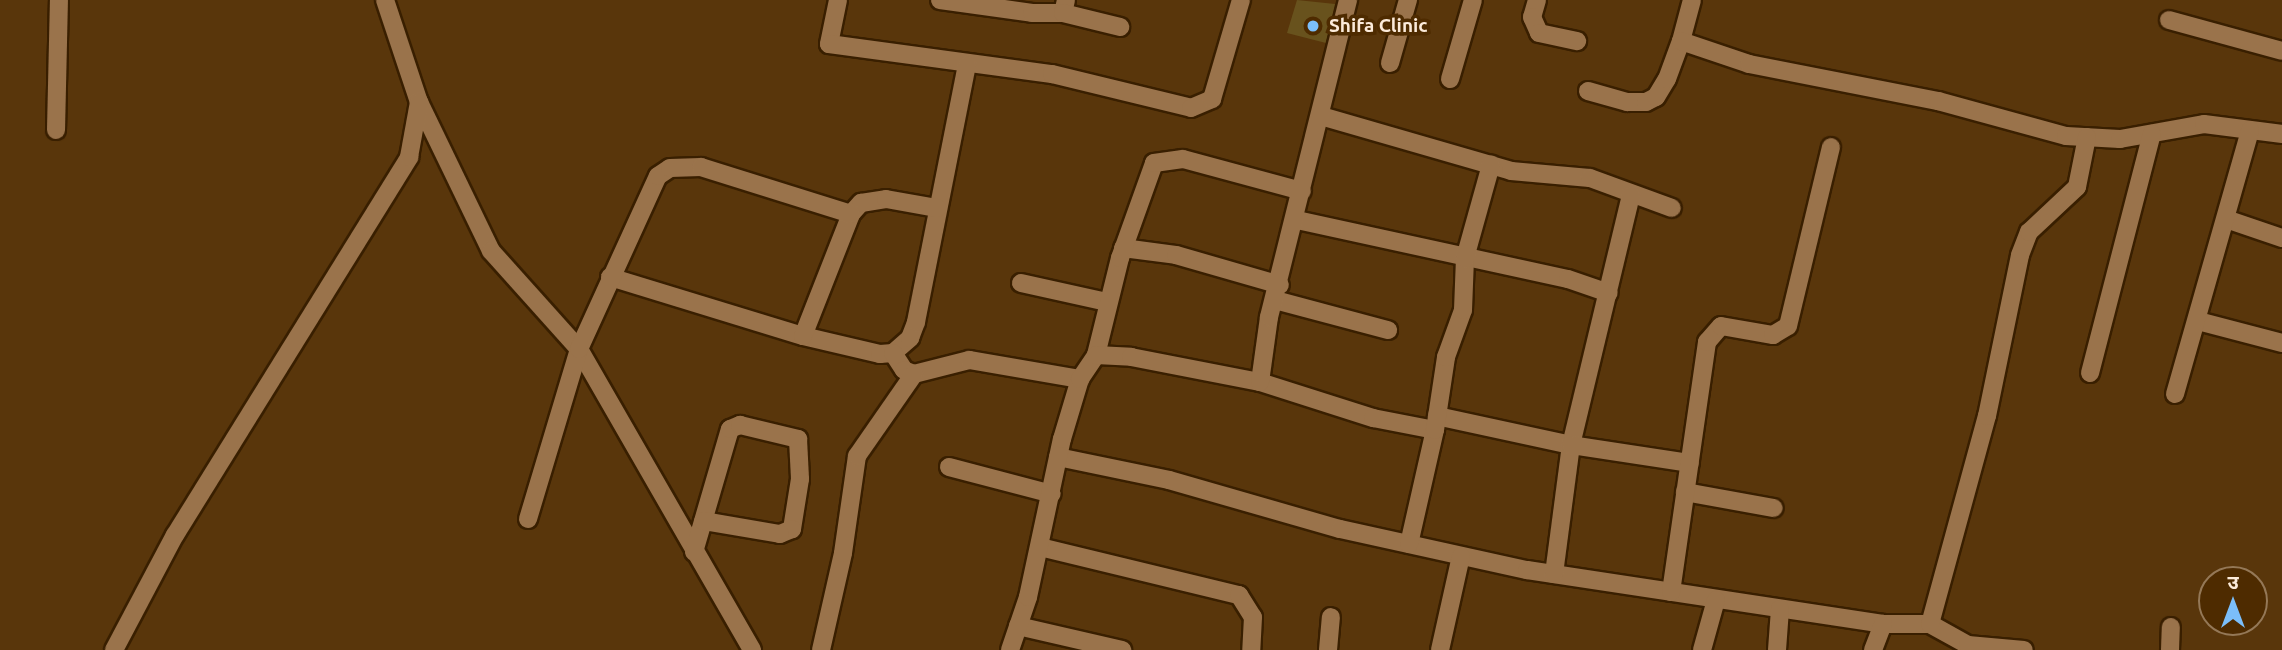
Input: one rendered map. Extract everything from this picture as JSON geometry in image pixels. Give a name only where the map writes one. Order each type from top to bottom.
[{"type":"street","points":[[56,130],[59,0]]},
{"type":"street","points":[[385,0],[419,102],[492,251],[579,349],[745,646]]},
{"type":"street","points":[[838,0],[829,44],[967,65],[1052,74],[1123,95],[1191,108],[1204,106],[1222,76],[1241,0]]},
{"type":"street","points":[[940,0],[1032,13],[1064,7],[1120,27]]},
{"type":"street","points":[[1390,63],[1408,0]]},
{"type":"street","points":[[1450,79],[1473,0]]},
{"type":"street","points":[[1537,0],[1532,17],[1539,33],[1577,41]]},
{"type":"street","points":[[1588,91],[1627,102],[1646,102],[1656,97],[1681,41],[1692,0]]},
{"type":"street","points":[[1260,382],[1277,292],[1297,220],[1345,1]]},
{"type":"street","points":[[2169,20],[2282,51]]},
{"type":"street","points":[[1681,41],[1749,64],[1938,100],[2066,136],[2120,139],[2204,124],[2282,134]]},
{"type":"street","points":[[611,277],[803,336],[880,354],[893,353],[910,338],[916,321],[936,208],[967,65]]},
{"type":"street","points":[[114,650],[174,535],[409,156],[419,102]]},
{"type":"street","points":[[1321,116],[1491,165],[1590,178],[1672,208]]},
{"type":"street","points":[[2175,394],[2198,321],[2250,130]]},
{"type":"street","points":[[2090,373],[2152,134]]},
{"type":"street","points":[[1930,624],[1987,416],[2020,255],[2029,232],[2077,187],[2087,137]]},
{"type":"street","points":[[1671,592],[1707,342],[1721,326],[1773,335],[1787,326],[1831,147]]},
{"type":"street","points":[[1010,650],[1040,547],[1058,457],[1080,379],[1097,355],[1107,302],[1148,172],[1166,158],[1302,191]]},
{"type":"street","points":[[1409,544],[1436,423],[1446,357],[1463,310],[1465,258],[1491,165]]},
{"type":"street","points":[[528,519],[579,349],[658,176],[670,168],[701,167],[851,214]]},
{"type":"street","points":[[1554,574],[1571,445],[1631,195]]},
{"type":"street","points":[[803,336],[851,214],[870,200],[936,208]]},
{"type":"street","points":[[2226,219],[2282,239]]},
{"type":"street","points":[[1297,220],[1568,279],[1609,293]]},
{"type":"street","points":[[1123,248],[1176,255],[1388,330]]},
{"type":"street","points":[[1021,283],[1107,302]]},
{"type":"street","points":[[2198,321],[2282,342]]},
{"type":"street","points":[[893,353],[904,370],[914,374],[969,360],[1080,379]]},
{"type":"street","points":[[1097,355],[1131,357],[1260,382],[1373,418],[1436,423],[1690,463]]},
{"type":"street","points":[[821,650],[843,553],[857,456],[914,374]]},
{"type":"street","points":[[694,552],[703,521],[730,429],[740,425],[797,439],[800,479],[792,529],[780,534],[703,521]]},
{"type":"street","points":[[1058,457],[1169,480],[1461,556],[1716,600],[1883,624],[1930,624],[1968,648],[2024,650]]},
{"type":"street","points":[[949,467],[1052,494]]},
{"type":"street","points":[[1685,492],[1774,508]]},
{"type":"street","points":[[1040,547],[1239,595],[1253,617],[1251,650]]},
{"type":"street","points":[[1440,650],[1461,556]]},
{"type":"street","points":[[1702,650],[1716,600]]},
{"type":"street","points":[[1777,650],[1780,609]]},
{"type":"street","points":[[1328,650],[1331,617]]},
{"type":"street","points":[[1873,650],[1883,624]]},
{"type":"street","points":[[1018,626],[1122,650]]},
{"type":"street","points":[[2170,650],[2171,627]]},
{"type":"building","points":[[1297,0],[1335,4],[1326,43],[1287,33]]},
{"type":"place","name":"Shifa Clinic","points":[[1313,26]]}]
